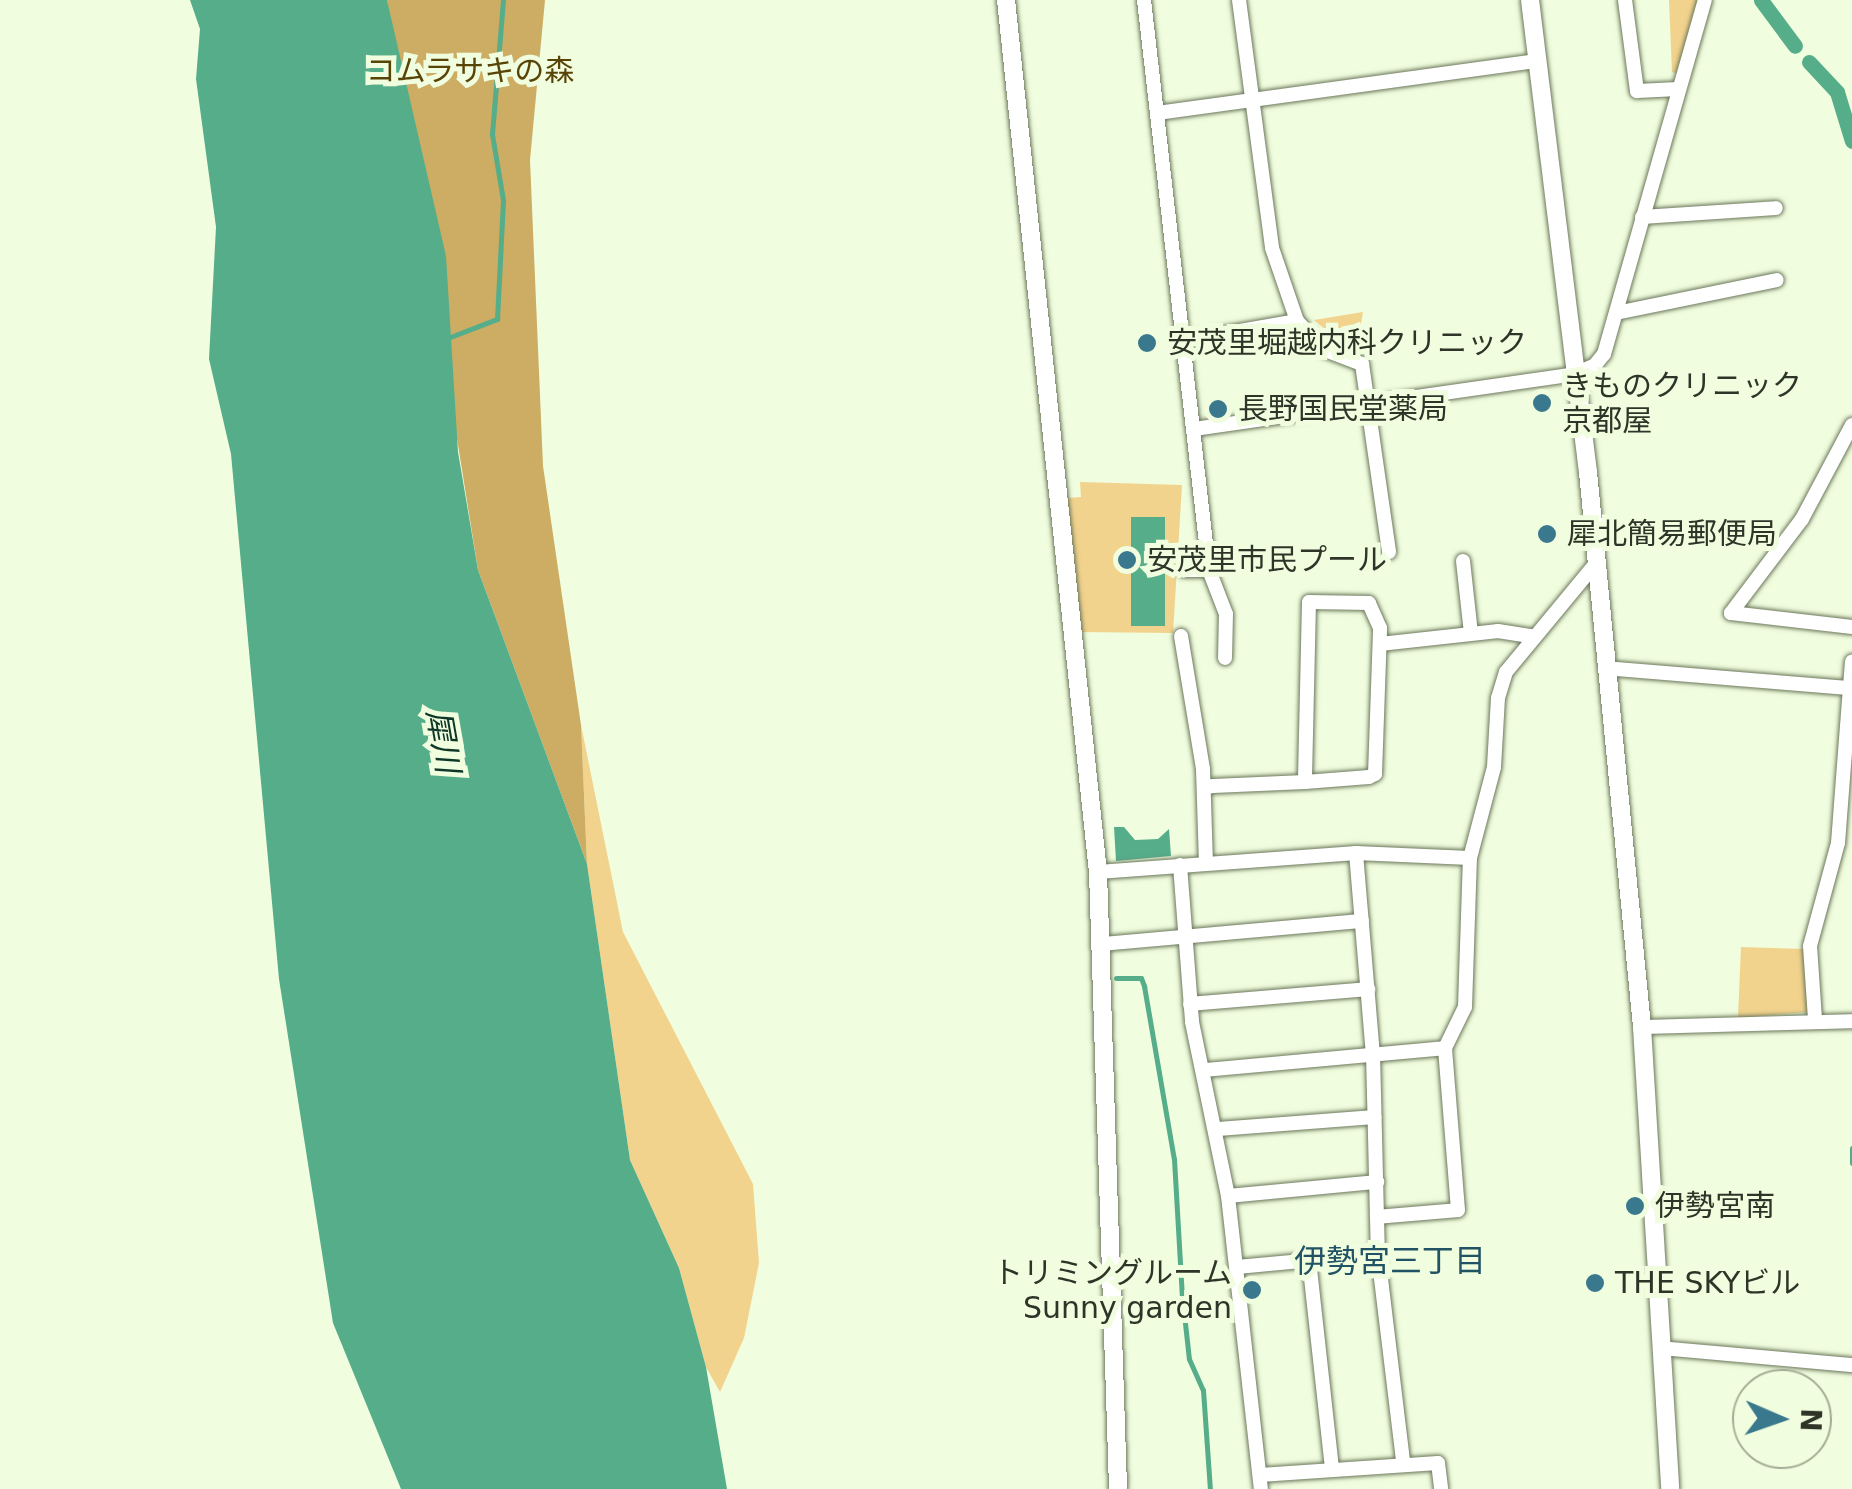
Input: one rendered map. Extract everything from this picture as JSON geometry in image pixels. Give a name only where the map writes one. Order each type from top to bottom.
[{"type":"street","points":[[1006,0],[1098,872],[1118,1489]]},
{"type":"street","points":[[1144,0],[1209,570],[1226,614],[1226,658]]},
{"type":"street","points":[[1239,0],[1272,248],[1297,321],[1325,350],[1362,364],[1388,552]]},
{"type":"street","points":[[1530,0],[1597,562],[1642,1027],[1670,1489]]},
{"type":"street","points":[[1625,0],[1637,92],[1678,89]]},
{"type":"street","points":[[1194,429],[1575,374],[1604,354],[1705,0]]},
{"type":"street","points":[[1157,114],[1537,61]]},
{"type":"street","points":[[1642,217],[1776,208]]},
{"type":"street","points":[[1616,314],[1777,280]]},
{"type":"street","points":[[1183,341],[1297,321]]},
{"type":"street","points":[[1851,427],[1802,519],[1731,613],[1852,627]]},
{"type":"street","points":[[1463,560],[1471,634]]},
{"type":"street","points":[[1377,1217],[1458,1210],[1445,1048],[1464,1007],[1470,858],[1494,767],[1498,698],[1506,672],[1597,562]]},
{"type":"street","points":[[1184,570],[1209,570]]},
{"type":"street","points":[[1204,788],[1305,782],[1376,774],[1380,644],[1377,612],[1369,603],[1309,602],[1305,782]]},
{"type":"street","points":[[1380,644],[1471,634],[1535,638]]},
{"type":"street","points":[[1182,636],[1204,788],[1206,863]]},
{"type":"street","points":[[1815,1018],[1810,946],[1845,843],[1847,688],[1852,662]]},
{"type":"street","points":[[1605,668],[1847,688]]},
{"type":"street","points":[[1098,872],[1356,853],[1470,858]]},
{"type":"street","points":[[1356,853],[1374,1054],[1378,1254],[1403,1461]]},
{"type":"street","points":[[1180,865],[1190,1004],[1218,1130],[1228,1196],[1261,1482],[1332,1468],[1403,1461],[1438,1463],[1441,1489]]},
{"type":"street","points":[[1102,944],[1362,922]]},
{"type":"street","points":[[1190,1004],[1368,989]]},
{"type":"street","points":[[1642,1027],[1815,1018],[1852,1021]]},
{"type":"street","points":[[1205,1070],[1445,1048]]},
{"type":"street","points":[[1218,1130],[1375,1117]]},
{"type":"street","points":[[1228,1196],[1376,1182]]},
{"type":"street","points":[[1236,1267],[1378,1254]]},
{"type":"street","points":[[1309,1260],[1332,1468]]},
{"type":"street","points":[[1660,1348],[1852,1365]]},
{"type":"shaded area","points":[[1669,0],[1699,0],[1678,74],[1672,72]]},
{"type":"shaded area","points":[[1363,312],[1356,355],[1314,320]]},
{"type":"shaded area","name":"安茂里市民プール","points":[[1080,482],[1182,485],[1173,633],[1080,632],[1067,498],[1081,497]]},
{"type":"shaded area","points":[[581,725],[623,932],[753,1184],[759,1263],[744,1338],[720,1392],[706,1367],[679,1268],[630,1160],[587,864]]},
{"type":"shaded area","points":[[1741,947],[1804,949],[1809,1012],[1738,1018]]},
{"type":"green space","name":"コムラサキの森","points":[[387,0],[545,0],[530,160],[543,466],[581,725],[587,864],[478,570]]},
{"type":"water","name":"犀川","points":[[190,0],[387,0],[446,256],[458,452],[478,570],[587,864],[630,1160],[679,1268],[706,1367],[727,1489],[401,1489],[333,1323],[279,979],[231,454],[209,359],[216,227],[196,79],[200,29]]},
{"type":"water","points":[[1131,517],[1165,517],[1165,626],[1131,626]]},
{"type":"water","points":[[1114,827],[1124,827],[1135,840],[1158,839],[1169,829],[1171,856],[1116,861]]},
{"type":"waterway","points":[[445,339],[497,319],[503,200],[492,134],[503,0]]},
{"type":"waterway","points":[[1761,0],[1795,46]]},
{"type":"waterway","points":[[1809,62],[1837,92],[1852,141]]},
{"type":"waterway","points":[[1116,978],[1141,978],[1144,986],[1174,1159],[1182,1296],[1189,1359],[1203,1390],[1210,1489]]},
{"type":"waterway","points":[[1852,1148],[1852,1163]]},
{"type":"place","name":"安茂里堀越内科クリニック","points":[[1147,343]]},
{"type":"place","name":"きものクリニック 京都屋","points":[[1542,403]]},
{"type":"place","name":"長野国民堂薬局","points":[[1218,409]]},
{"type":"place","name":"犀北簡易郵便局","points":[[1547,534]]},
{"type":"place","name":"安茂里市民プール","points":[[1127,560]]},
{"type":"place","name":"伊勢宮南","points":[[1635,1206]]},
{"type":"place","name":"THE SKYビル","points":[[1595,1283]]},
{"type":"place","name":"トリミングルーム Sunny garden","points":[[1252,1290]]},
{"type":"district","name":"伊勢宮三丁目","points":[[1390,1261]]}]
